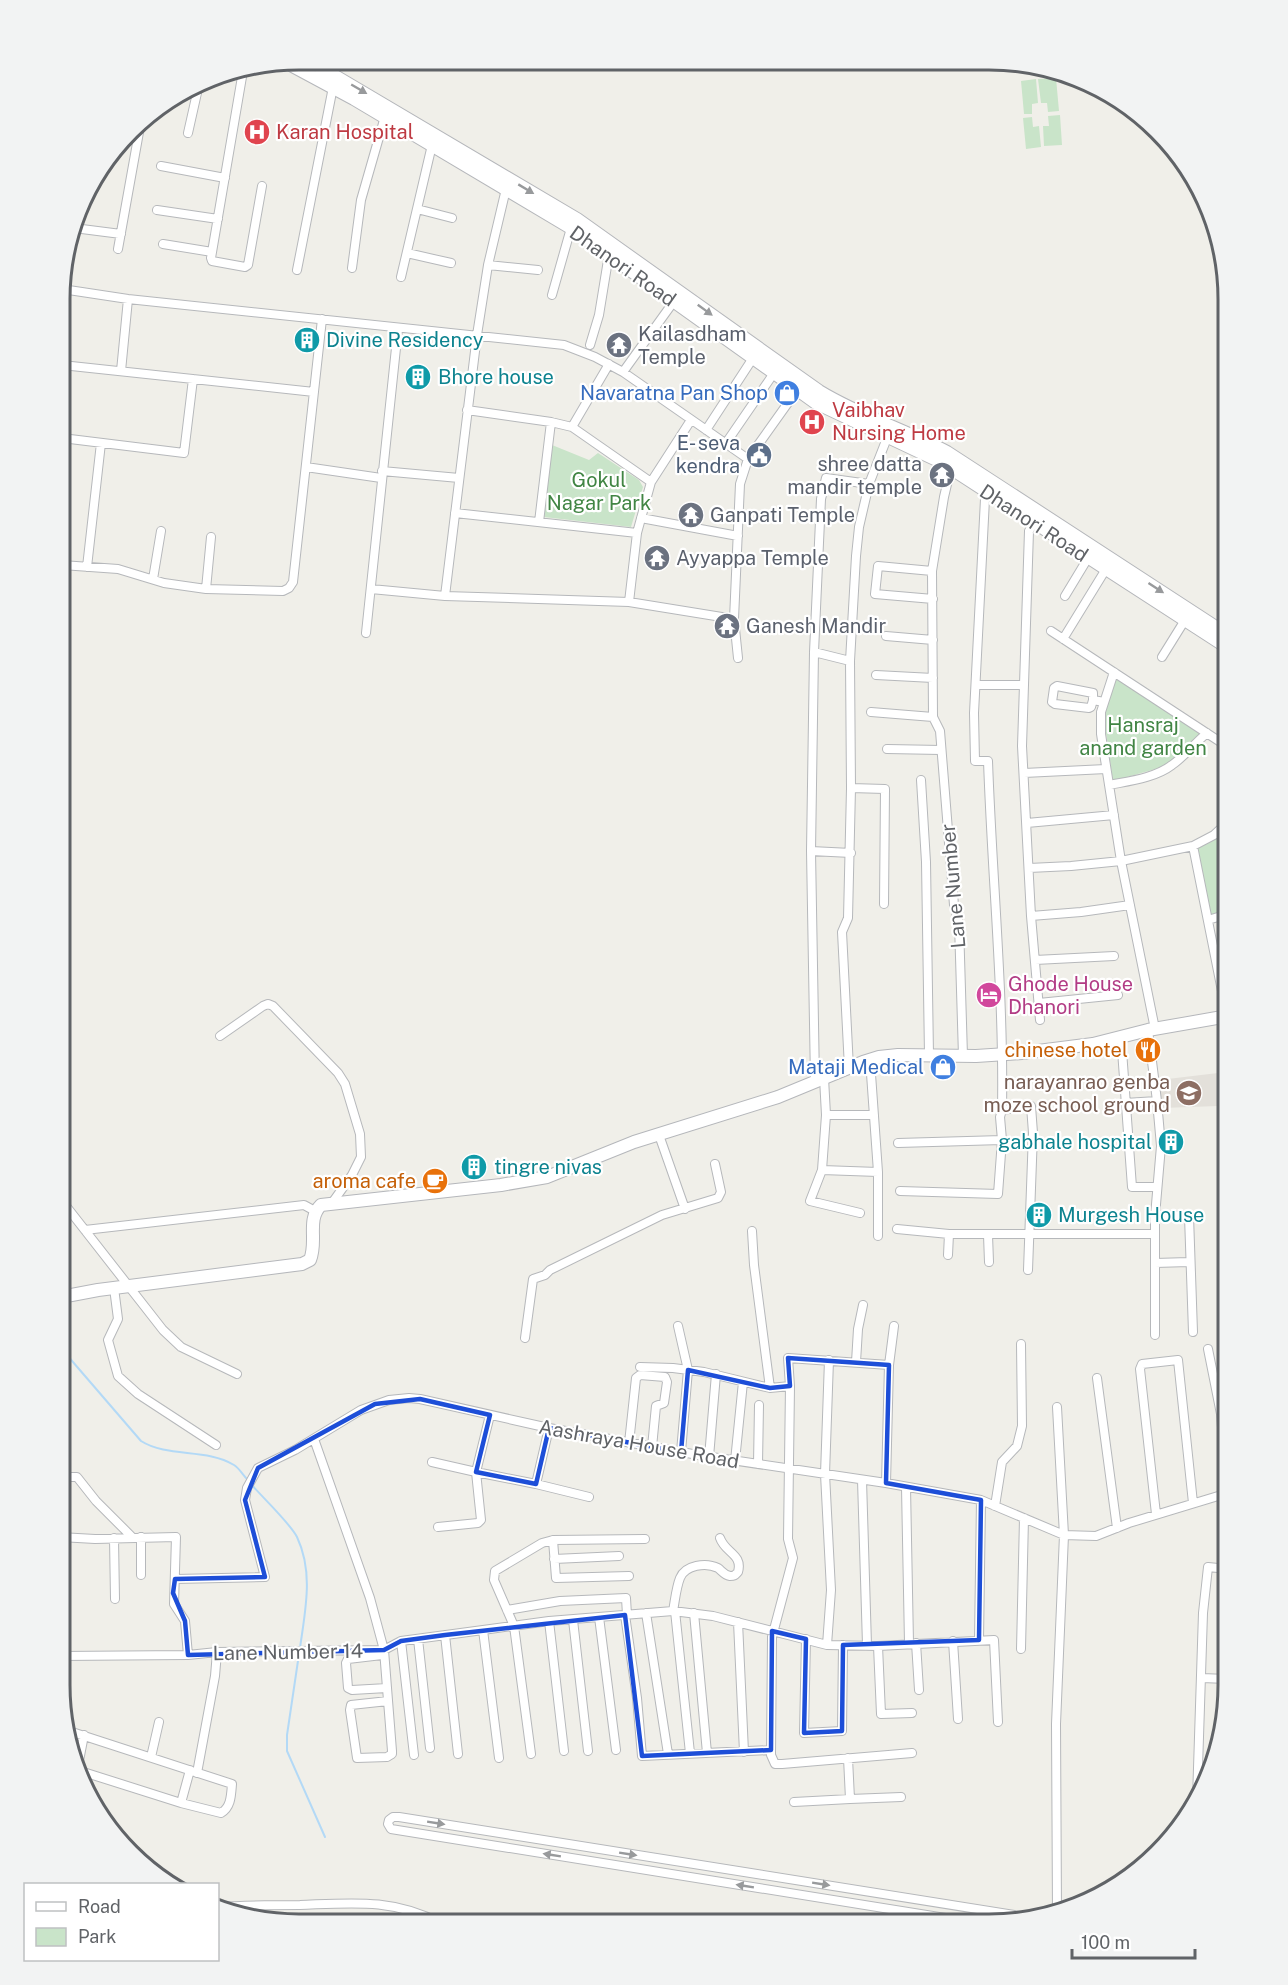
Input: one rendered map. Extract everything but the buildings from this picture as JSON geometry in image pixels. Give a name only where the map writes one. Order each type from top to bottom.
[{"type":"main road","name":"Dhanori Road","points":[[300,70],[387,112],[577,219],[753,358],[774,373],[801,385]]},
{"type":"main road","name":"Dhanori Road","points":[[323,70],[387,112],[432,146],[571,228],[677,297],[801,385],[828,410],[925,447],[1122,573],[1218,629]]},
{"type":"main road","name":"Dhanori Road","points":[[1036,517],[1088,558],[1106,569],[1122,573],[1185,621],[1218,642]]},
{"type":"main road","points":[[70,1295],[302,1264],[310,1260],[314,1249],[313,1222],[315,1211],[321,1205],[501,1185],[547,1177],[634,1142],[755,1105],[870,1060],[898,1055],[1003,1054],[1093,1044],[1218,1018]]},
{"type":"street","points":[[242,78],[211,258],[214,262],[245,267],[248,265],[262,186]]},
{"type":"street","points":[[297,270],[333,87]]},
{"type":"street","points":[[188,133],[197,95]]},
{"type":"street","points":[[352,268],[361,200],[387,112]]},
{"type":"street","points":[[118,249],[138,138]]},
{"type":"street","points":[[401,277],[432,146]]},
{"type":"street","points":[[161,166],[225,178]]},
{"type":"street","points":[[446,596],[477,335],[488,265],[506,189]]},
{"type":"street","points":[[417,209],[453,218]]},
{"type":"street","points":[[157,210],[218,219]]},
{"type":"street","points":[[552,295],[571,228]]},
{"type":"street","points":[[82,229],[121,234]]},
{"type":"street","points":[[163,244],[212,252]]},
{"type":"street","points":[[407,253],[451,263]]},
{"type":"street","points":[[590,345],[599,315],[609,254]]},
{"type":"street","points":[[488,265],[538,270]]},
{"type":"street","points":[[71,290],[128,300],[564,345],[578,349],[623,372],[748,459]]},
{"type":"street","points":[[623,372],[677,297]]},
{"type":"street","points":[[121,371],[128,300]]},
{"type":"street","points":[[70,566],[129,571],[178,586],[206,589],[283,591],[289,588],[293,582],[322,319]]},
{"type":"street","points":[[366,633],[398,329]]},
{"type":"street","points":[[706,430],[753,358]]},
{"type":"street","points":[[572,428],[609,364]]},
{"type":"street","points":[[70,365],[314,392]]},
{"type":"street","points":[[726,443],[774,373]]},
{"type":"street","points":[[70,439],[184,453],[193,379]]},
{"type":"street","points":[[738,658],[734,619],[740,484],[748,459],[801,385]]},
{"type":"street","points":[[467,410],[550,422],[572,428],[651,482]]},
{"type":"street","points":[[629,602],[637,533],[651,482],[691,420]]},
{"type":"street","points":[[539,522],[550,422]]},
{"type":"street","points":[[849,1068],[842,932],[848,918],[850,853],[850,661],[859,527],[869,484],[889,432]]},
{"type":"street","points":[[87,567],[101,443]]},
{"type":"street","name":"Lane Number","points":[[954,465],[944,497],[932,571],[933,717],[940,731],[953,893],[959,924],[963,1056]]},
{"type":"street","points":[[306,467],[459,478]]},
{"type":"street","points":[[861,1213],[810,1201],[822,1170],[826,1115],[820,1080],[810,851],[814,652],[821,499],[826,478],[869,484]]},
{"type":"street","points":[[900,1191],[998,1194],[1002,1140],[1000,1117],[1003,1054],[988,761],[975,761],[974,713],[985,499],[991,488]]},
{"type":"street","points":[[455,513],[637,533]]},
{"type":"street","points":[[1036,517],[1029,531],[1022,746],[1040,1020]]},
{"type":"street","points":[[641,518],[738,536]]},
{"type":"street","points":[[153,579],[161,531]]},
{"type":"street","points":[[206,589],[211,537]]},
{"type":"street","points":[[1065,596],[1088,558]]},
{"type":"street","points":[[932,571],[878,566],[875,594],[933,599]]},
{"type":"street","points":[[1063,639],[1106,569]]},
{"type":"street","points":[[371,589],[446,596],[629,602],[734,619]]},
{"type":"street","points":[[1162,657],[1185,621]]},
{"type":"street","points":[[1051,631],[1218,740]]},
{"type":"street","points":[[886,636],[933,640]]},
{"type":"street","points":[[814,652],[850,661]]},
{"type":"street","points":[[1114,672],[1101,712],[1101,734],[1151,1030],[1161,1146],[1155,1215],[1155,1335]]},
{"type":"street","points":[[876,675],[933,678]]},
{"type":"street","points":[[976,685],[1023,685]]},
{"type":"street","points":[[1057,686],[1093,693],[1093,700],[1089,708],[1052,702],[1054,688],[1057,686]]},
{"type":"street","points":[[1093,700],[1104,702]]},
{"type":"street","points":[[871,712],[933,717]]},
{"type":"street","points":[[1109,785],[1165,769],[1207,733]]},
{"type":"street","points":[[887,750],[941,750]]},
{"type":"street","points":[[1024,773],[1106,769]]},
{"type":"street","points":[[921,780],[926,862],[929,1055]]},
{"type":"street","points":[[851,788],[885,789],[884,904]]},
{"type":"street","points":[[1027,823],[1114,815]]},
{"type":"street","points":[[1029,868],[1121,861],[1193,846],[1218,831]]},
{"type":"street","points":[[1193,846],[1218,971]]},
{"type":"street","points":[[810,851],[850,853]]},
{"type":"street","points":[[1032,916],[1130,905]]},
{"type":"street","points":[[1208,920],[1218,917]]},
{"type":"street","points":[[1035,960],[1114,956]]},
{"type":"street","points":[[1039,1003],[1118,995]]},
{"type":"street","points":[[220,1036],[263,1006],[273,1005],[342,1078],[360,1134],[361,1157],[352,1175],[332,1203]]},
{"type":"street","points":[[1121,1037],[1132,1187],[1157,1187]]},
{"type":"street","points":[[870,1060],[878,1172],[878,1236]]},
{"type":"street","points":[[1125,1103],[1157,1101]]},
{"type":"street","points":[[1002,1110],[1031,1106],[1033,1133],[1028,1270]]},
{"type":"street","points":[[826,1115],[874,1114]]},
{"type":"street","points":[[659,1134],[685,1209]]},
{"type":"street","points":[[898,1143],[1002,1140]]},
{"type":"street","points":[[525,1338],[533,1278],[544,1275],[645,1222],[720,1196],[715,1164]]},
{"type":"street","points":[[822,1170],[878,1172]]},
{"type":"street","points":[[85,1230],[304,1205],[315,1211]]},
{"type":"street","points":[[70,1211],[164,1330],[182,1347],[237,1374]]},
{"type":"street","points":[[1155,1215],[1189,1216],[1193,1332]]},
{"type":"street","points":[[897,1229],[988,1235],[1155,1234]]},
{"type":"street","points":[[752,1231],[753,1264],[770,1388]]},
{"type":"street","points":[[948,1255],[949,1234]]},
{"type":"street","points":[[988,1235],[989,1262]]},
{"type":"street","points":[[1155,1263],[1189,1262]]},
{"type":"street","points":[[114,1288],[118,1320],[108,1340],[118,1376],[138,1394],[216,1445]]},
{"type":"street","points":[[856,1362],[858,1329],[863,1305]]},
{"type":"street","points":[[678,1326],[688,1370],[681,1452]]},
{"type":"street","points":[[885,1483],[889,1365],[894,1326]]},
{"type":"street","points":[[996,1506],[1002,1462],[1017,1446],[1022,1426],[1021,1344]]},
{"type":"street","points":[[1208,1349],[1218,1399]]},
{"type":"street","points":[[889,1365],[788,1358],[790,1386],[788,1539],[793,1558],[773,1631],[771,1750],[775,1764],[912,1752]]},
{"type":"street","points":[[826,1645],[831,1590],[825,1474],[829,1360]]},
{"type":"street","points":[[1156,1514],[1140,1369],[1142,1364],[1178,1360],[1193,1503]]},
{"type":"street","points":[[640,1367],[716,1374],[770,1388],[790,1386]]},
{"type":"street","points":[[709,1457],[716,1374]]},
{"type":"street","points":[[629,1443],[636,1378],[640,1376],[665,1377],[668,1382],[664,1403],[656,1406],[652,1447]]},
{"type":"street","points":[[1097,1378],[1117,1528]]},
{"type":"street","points":[[735,1461],[743,1382]]},
{"type":"street","name":"Aashraya House Road","points":[[175,1579],[265,1577],[245,1500],[247,1488],[258,1468],[314,1439],[361,1410],[389,1400],[420,1399],[549,1428],[629,1443],[981,1500],[1064,1535],[1090,1537],[1156,1514],[1218,1496]]},
{"type":"street","points":[[758,1464],[759,1406]]},
{"type":"street","points":[[1057,1904],[1056,1724],[1064,1535],[1058,1407]]},
{"type":"street","points":[[438,1527],[480,1523],[476,1472],[490,1415]]},
{"type":"street","points":[[536,1484],[549,1428]]},
{"type":"street","points":[[314,1439],[370,1598],[384,1653],[387,1688],[388,1701],[392,1754],[387,1757],[357,1758],[351,1705],[388,1701]]},
{"type":"street","points":[[432,1462],[589,1497]]},
{"type":"street","points":[[70,1477],[77,1477],[96,1501],[136,1537],[141,1575]]},
{"type":"street","points":[[862,1480],[867,1645]]},
{"type":"street","points":[[906,1487],[913,1643],[919,1690]]},
{"type":"street","points":[[981,1500],[979,1640],[994,1640],[998,1722]]},
{"type":"street","points":[[1021,1649],[1024,1518]]},
{"type":"street","points":[[70,1537],[176,1537],[174,1604],[185,1621],[188,1655]]},
{"type":"street","points":[[114,1538],[115,1599]]},
{"type":"street","points":[[690,1753],[674,1611],[680,1579],[689,1568],[710,1565],[728,1576],[738,1572],[737,1556],[723,1546],[720,1538]]},
{"type":"street","points":[[531,1754],[514,1626],[494,1580],[495,1571],[542,1543],[553,1540],[645,1539]]},
{"type":"street","points":[[553,1540],[556,1578],[629,1576]]},
{"type":"street","points":[[554,1559],[619,1556]]},
{"type":"street","points":[[1197,1779],[1203,1613],[1208,1567],[1218,1568]]},
{"type":"street","points":[[507,1610],[560,1601],[626,1598],[642,1756],[771,1750]]},
{"type":"street","name":"Lane Number 14","points":[[70,1656],[188,1655],[217,1652],[384,1653],[401,1641],[483,1629],[674,1611],[738,1622],[826,1645],[878,1646],[979,1640]]},
{"type":"street","points":[[646,1613],[668,1754]]},
{"type":"street","points":[[694,1613],[707,1753]]},
{"type":"street","points":[[599,1617],[616,1750]]},
{"type":"street","points":[[573,1620],[588,1751]]},
{"type":"street","points":[[549,1621],[564,1751]]},
{"type":"street","points":[[738,1622],[744,1752]]},
{"type":"street","points":[[483,1629],[499,1758]]},
{"type":"street","points":[[445,1635],[458,1754]]},
{"type":"street","points":[[418,1639],[430,1748]]},
{"type":"street","points":[[806,1639],[804,1733],[843,1731],[843,1645]]},
{"type":"street","points":[[401,1641],[414,1755]]},
{"type":"street","points":[[953,1641],[958,1719]]},
{"type":"street","points":[[878,1646],[881,1714],[912,1713]]},
{"type":"street","points":[[181,1803],[194,1772],[215,1676],[217,1652]]},
{"type":"street","points":[[384,1653],[348,1659],[346,1663],[350,1690],[387,1688]]},
{"type":"street","points":[[1202,1678],[1218,1679]]},
{"type":"street","points":[[151,1757],[159,1722]]},
{"type":"street","points":[[76,1733],[232,1785],[227,1809],[221,1814],[88,1774]]},
{"type":"street","points":[[81,1752],[84,1735]]},
{"type":"street","points":[[848,1758],[850,1799]]},
{"type":"street","points":[[794,1802],[901,1797]]},
{"type":"street","points":[[920,1914],[391,1830],[388,1824],[393,1817],[399,1817],[1007,1914]]},
{"type":"street","points":[[239,1906],[355,1902],[393,1906],[422,1914]]},
{"type":"highlighted area","points":[[788,1358],[889,1365],[886,1483],[981,1500],[979,1640],[843,1645],[842,1731],[804,1733],[806,1639],[772,1631],[771,1750],[642,1756],[625,1615],[401,1641],[384,1650],[188,1655],[185,1621],[173,1593],[175,1579],[265,1577],[245,1500],[258,1468],[375,1404],[420,1399],[490,1415],[476,1472],[536,1484],[549,1428],[681,1452],[688,1370],[770,1388],[790,1386]]},
{"type":"shaded area","name":"narayanrao genba moze school ground","points":[[1218,1073],[1218,1106],[1162,1108],[1159,1080]]},
{"type":"green space","points":[[1036,79],[1038,103],[1032,104],[1032,114],[1024,114],[1021,81]]},
{"type":"green space","points":[[1038,79],[1056,81],[1059,111],[1048,112],[1047,103],[1041,103]]},
{"type":"green space","points":[[1060,115],[1062,145],[1044,146],[1043,126],[1049,126],[1048,116]]},
{"type":"green space","points":[[1032,117],[1033,127],[1039,126],[1041,147],[1026,149],[1023,118]]},
{"type":"green space","name":"Gokul Nagar Park","points":[[552,445],[589,460],[598,453],[639,480],[643,487],[631,527],[544,517]]},
{"type":"green space","name":"Hansraj anand garden","points":[[1116,677],[1201,733],[1166,766],[1113,781],[1103,713]]},
{"type":"green space","points":[[1218,833],[1218,914],[1210,916],[1197,849]]},
{"type":"waterway","points":[[70,1359],[141,1441],[163,1450],[211,1456],[223,1460],[236,1466],[247,1479]]},
{"type":"waterway","points":[[251,1484],[288,1525],[297,1537],[302,1551],[307,1592],[300,1648]]},
{"type":"waterway","points":[[299,1654],[287,1735],[287,1751],[325,1837]]},
{"type":"place","name":"Karan Hospital","points":[[257,132]]},
{"type":"place","name":"Divine Residency","points":[[307,340]]},
{"type":"place","name":"Kailasdham Temple","points":[[619,345]]},
{"type":"place","name":"Bhore house","points":[[418,377]]},
{"type":"place","name":"Navaratna Pan Shop","points":[[787,393]]},
{"type":"place","name":"Vaibhav Nursing Home","points":[[812,422]]},
{"type":"place","name":"E- seva kendra","points":[[759,455]]},
{"type":"place","name":"shree datta mandir temple","points":[[942,475]]},
{"type":"place","name":"Ganpati Temple","points":[[691,515]]},
{"type":"place","name":"Ayyappa Temple","points":[[657,558]]},
{"type":"place","name":"Ganesh Mandir","points":[[727,626]]},
{"type":"place","name":"Ghode House Dhanori","points":[[989,995]]},
{"type":"place","name":"chinese hotel","points":[[1148,1050]]},
{"type":"place","name":"Mataji Medical","points":[[943,1067]]},
{"type":"place","name":"narayanrao genba moze school ground","points":[[1189,1093]]},
{"type":"place","name":"gabhale hospital","points":[[1171,1142]]},
{"type":"place","name":"tingre nivas","points":[[474,1167]]},
{"type":"place","name":"aroma cafe","points":[[435,1181]]},
{"type":"place","name":"Murgesh House","points":[[1039,1215]]}]
